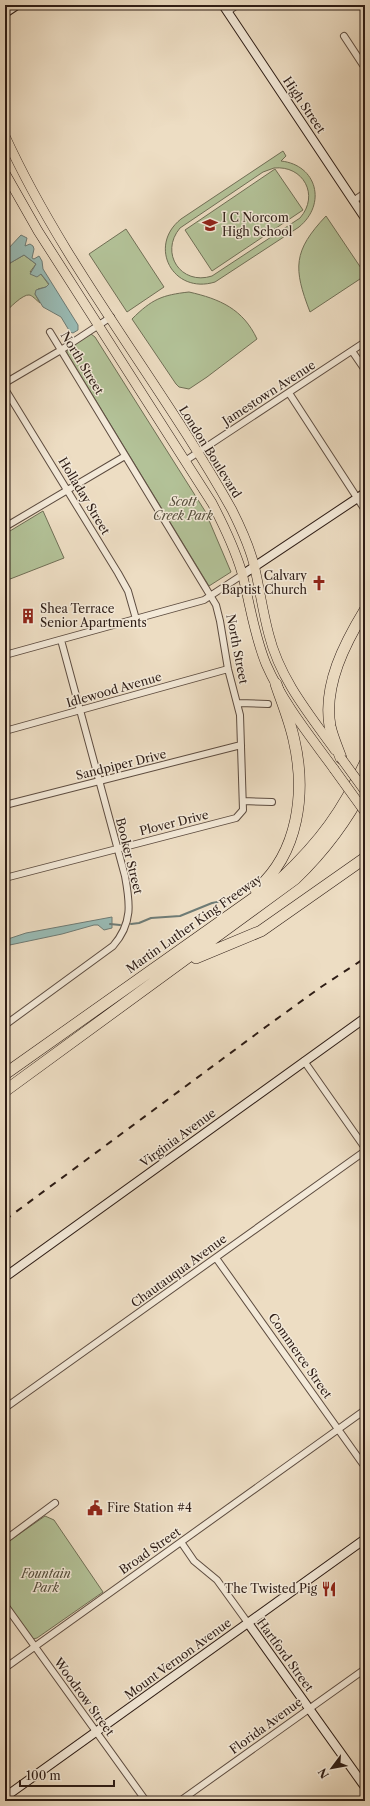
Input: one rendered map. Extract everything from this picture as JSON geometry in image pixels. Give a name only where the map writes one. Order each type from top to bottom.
[{"type":"highway","points":[[341,758],[330,726],[329,713],[332,685],[342,654],[365,610]]},
{"type":"highway","points":[[206,931],[233,907],[257,889],[270,876],[290,840],[296,824],[299,790],[297,756],[291,728],[276,684]]},
{"type":"highway","name":"Martin Luther King Freeway","points":[[5,1074],[272,885],[312,847],[333,822],[353,788],[365,763]]},
{"type":"highway","name":"Martin Luther King Freeway","points":[[5,1091],[295,880],[311,864],[337,832],[352,810],[365,785]]},
{"type":"highway","points":[[165,975],[193,960],[261,931],[365,858]]},
{"type":"main road","name":"London Boulevard","points":[[5,136],[43,210],[197,453],[232,512],[255,567],[269,635],[285,677],[300,702],[365,791]]},
{"type":"main road","points":[[5,173],[38,231],[186,461],[222,520],[237,556],[253,627],[266,664],[276,684],[300,722],[365,812]]},
{"type":"street","points":[[5,13],[17,5]]},
{"type":"street","points":[[225,8],[237,5]]},
{"type":"street","name":"High Street","points":[[225,8],[365,218]]},
{"type":"street","points":[[344,36],[365,68]]},
{"type":"street","points":[[353,201],[365,193]]},
{"type":"street","points":[[5,383],[61,350],[111,317]]},
{"type":"street","name":"North Street","points":[[50,332],[211,596],[218,611],[228,669],[238,703],[242,745],[243,801]]},
{"type":"street","name":"Jamestown Avenue","points":[[186,461],[365,342]]},
{"type":"street","points":[[352,351],[365,370]]},
{"type":"street","name":"Holladay Street","points":[[5,389],[128,591],[136,619]]},
{"type":"street","points":[[289,393],[365,510]]},
{"type":"street","points":[[5,527],[125,456]]},
{"type":"street","points":[[5,655],[204,600],[365,493]]},
{"type":"street","name":"Booker Street","points":[[5,1025],[106,952],[119,939],[128,917],[129,900],[117,849],[61,640]]},
{"type":"street","name":"Idlewood Avenue","points":[[5,731],[228,669]]},
{"type":"street","points":[[238,703],[268,704]]},
{"type":"street","name":"Sandpiper Drive","points":[[5,805],[242,745]]},
{"type":"street","points":[[243,801],[272,802]]},
{"type":"street","name":"Plover Drive","points":[[5,878],[236,818],[242,812],[243,801]]},
{"type":"street","name":"Virginia Avenue","points":[[5,1277],[365,1018]]},
{"type":"street","points":[[304,1061],[365,1149]]},
{"type":"street","name":"Chautauqua Avenue","points":[[5,1408],[216,1258],[365,1149]]},
{"type":"street","name":"Commerce Street","points":[[216,1258],[365,1467]]},
{"type":"street","name":"Broad Street","points":[[5,1668],[365,1410]]},
{"type":"street","points":[[5,1540],[55,1503]]},
{"type":"street","name":"Mount Vernon Avenue","points":[[5,1797],[365,1539]]},
{"type":"street","name":"Hartford Street","points":[[181,1542],[194,1560],[217,1580],[365,1787]]},
{"type":"street","name":"Woodrow Street","points":[[5,1605],[146,1801]]},
{"type":"street","name":"Florida Avenue","points":[[180,1801],[365,1669]]},
{"type":"street","points":[[360,1801],[365,1798]]},
{"type":"green space","points":[[283,151],[286,156],[281,161],[293,164],[303,170],[310,178],[314,187],[315,197],[313,208],[308,218],[299,227],[215,282],[200,284],[187,281],[177,275],[170,266],[166,254],[166,242],[171,230],[181,219]],"holes":[[[274,168],[284,168],[293,171],[300,176],[308,191],[306,209],[300,218],[212,276],[201,278],[191,276],[183,272],[176,265],[172,247],[174,238],[180,228],[263,172]]]},
{"type":"green space","points":[[275,169],[303,210],[212,271],[185,230]]},
{"type":"green space","points":[[326,216],[363,271],[363,277],[310,312],[304,297],[299,272],[299,261],[307,240]]},
{"type":"green space","points":[[126,229],[164,287],[127,312],[89,254]]},
{"type":"green space","points":[[24,255],[36,264],[30,272],[41,274],[49,285],[38,289],[35,294],[40,303],[31,296],[26,295],[5,313],[5,266]]},
{"type":"green space","points":[[189,292],[211,298],[238,313],[245,320],[257,339],[189,389],[179,387],[176,384],[132,319],[152,302],[158,299]]},
{"type":"green space","points":[[5,313],[9,319],[9,325],[5,323]]},
{"type":"green space","name":"Scott Creek Park","points":[[91,334],[95,337],[205,511],[231,572],[209,586],[67,353],[67,347]]},
{"type":"green space","points":[[43,511],[64,558],[5,581],[5,534]]},
{"type":"green space","name":"Fountain Park","points":[[45,1516],[54,1520],[103,1592],[37,1638],[33,1639],[5,1602],[5,1544]]},
{"type":"water","points":[[21,235],[27,238],[25,246],[30,244],[33,246],[34,249],[32,258],[34,259],[39,256],[42,261],[43,269],[78,325],[78,330],[73,333],[70,332],[61,317],[43,307],[35,294],[36,290],[46,287],[49,284],[41,274],[37,277],[30,274],[36,264],[24,255],[5,266],[5,250],[7,250]]},
{"type":"water","points":[[112,917],[112,928],[104,930],[98,925],[94,925],[62,934],[5,946],[5,940],[26,933]]},
{"type":"waterway","points":[[131,924],[139,923],[151,918],[180,916],[212,903],[223,901]]},
{"type":"waterway","points":[[110,924],[120,925]]},
{"type":"railway","points":[[5,1220],[267,1026],[321,987],[365,958]]},
{"type":"place","name":"I C Norcom High School","points":[[210,225]]},
{"type":"place","name":"Calvary Baptist Church","points":[[319,583]]},
{"type":"place","name":"Shea Terrace Senior Apartments","points":[[28,616]]},
{"type":"place","name":"Fire Station #4","points":[[95,1508]]},
{"type":"place","name":"The Twisted Pig","points":[[329,1589]]}]
